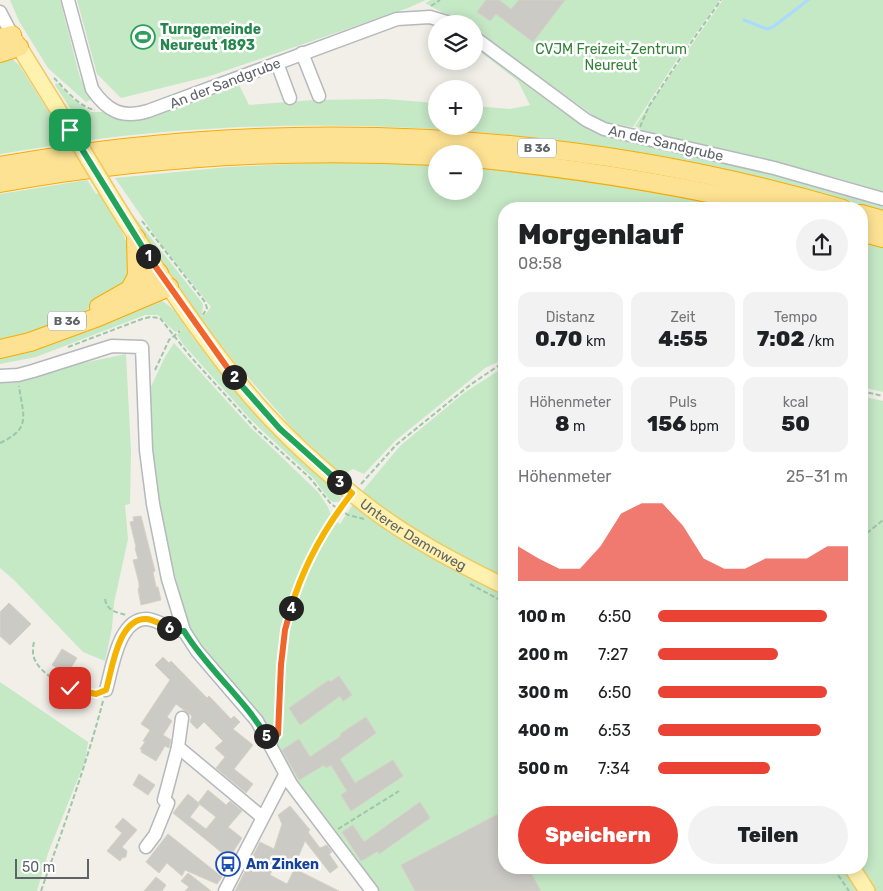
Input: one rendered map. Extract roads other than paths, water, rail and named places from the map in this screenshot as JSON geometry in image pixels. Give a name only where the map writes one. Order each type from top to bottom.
[{"type":"highway","points":[[0,53],[10,40]]},
{"type":"highway","name":"B 36","points":[[0,166],[86,153],[224,140],[313,136],[400,138],[541,148],[617,159],[719,177],[816,202]]},
{"type":"highway","points":[[0,183],[54,174],[172,160],[254,154],[382,153],[428,156]]},
{"type":"highway","name":"B 36","points":[[483,159],[610,174],[751,202]]},
{"type":"highway","points":[[0,190],[35,184],[54,174]]},
{"type":"highway","points":[[868,216],[883,220]]},
{"type":"highway","points":[[868,234],[883,238]]},
{"type":"highway","points":[[130,289],[137,276],[136,238]]},
{"type":"highway","points":[[0,349],[30,342],[98,318],[164,280]]},
{"type":"highway","name":"B 36","points":[[0,343],[18,339],[86,314],[130,289],[164,280]]},
{"type":"main road","name":"Unterer Dammweg","points":[[10,40],[70,130],[164,280],[242,387],[280,429],[323,469],[384,518],[421,542],[498,583]]},
{"type":"main road","points":[[856,874],[868,891]]},
{"type":"street","name":"An der Sandgrube","points":[[68,0],[92,89],[100,101],[107,107],[122,114],[139,114],[397,19],[428,18]]},
{"type":"street","name":"Unterer Dammweg","points":[[0,12],[10,40]]},
{"type":"street","name":"An der Sandgrube","points":[[483,43],[586,120],[604,129],[774,168],[883,199]]},
{"type":"street","points":[[302,54],[319,96]]},
{"type":"street","points":[[276,63],[290,98]]},
{"type":"street","points":[[0,376],[18,375],[112,346],[142,347],[146,450],[153,504],[168,580],[184,631],[197,651],[250,711],[270,744],[285,775],[372,891]]},
{"type":"street","points":[[106,690],[118,646],[130,626],[146,619],[176,631],[184,631]]},
{"type":"street","points":[[146,847],[155,835],[168,803],[164,800],[178,747],[182,718]]},
{"type":"street","points":[[178,747],[262,817]]},
{"type":"street","points":[[225,891],[285,775]]},
{"type":"waterway","points":[[744,20],[767,29],[773,27],[808,0]]},
{"type":"place","name":"Turngemeinde Neureut 1893","points":[[143,37]]},
{"type":"place","name":"Am Zinken","points":[[228,864]]},
{"type":"park label","name":"CVJM Freizeit-Zentrum Neureut","points":[[611,58]]}]
